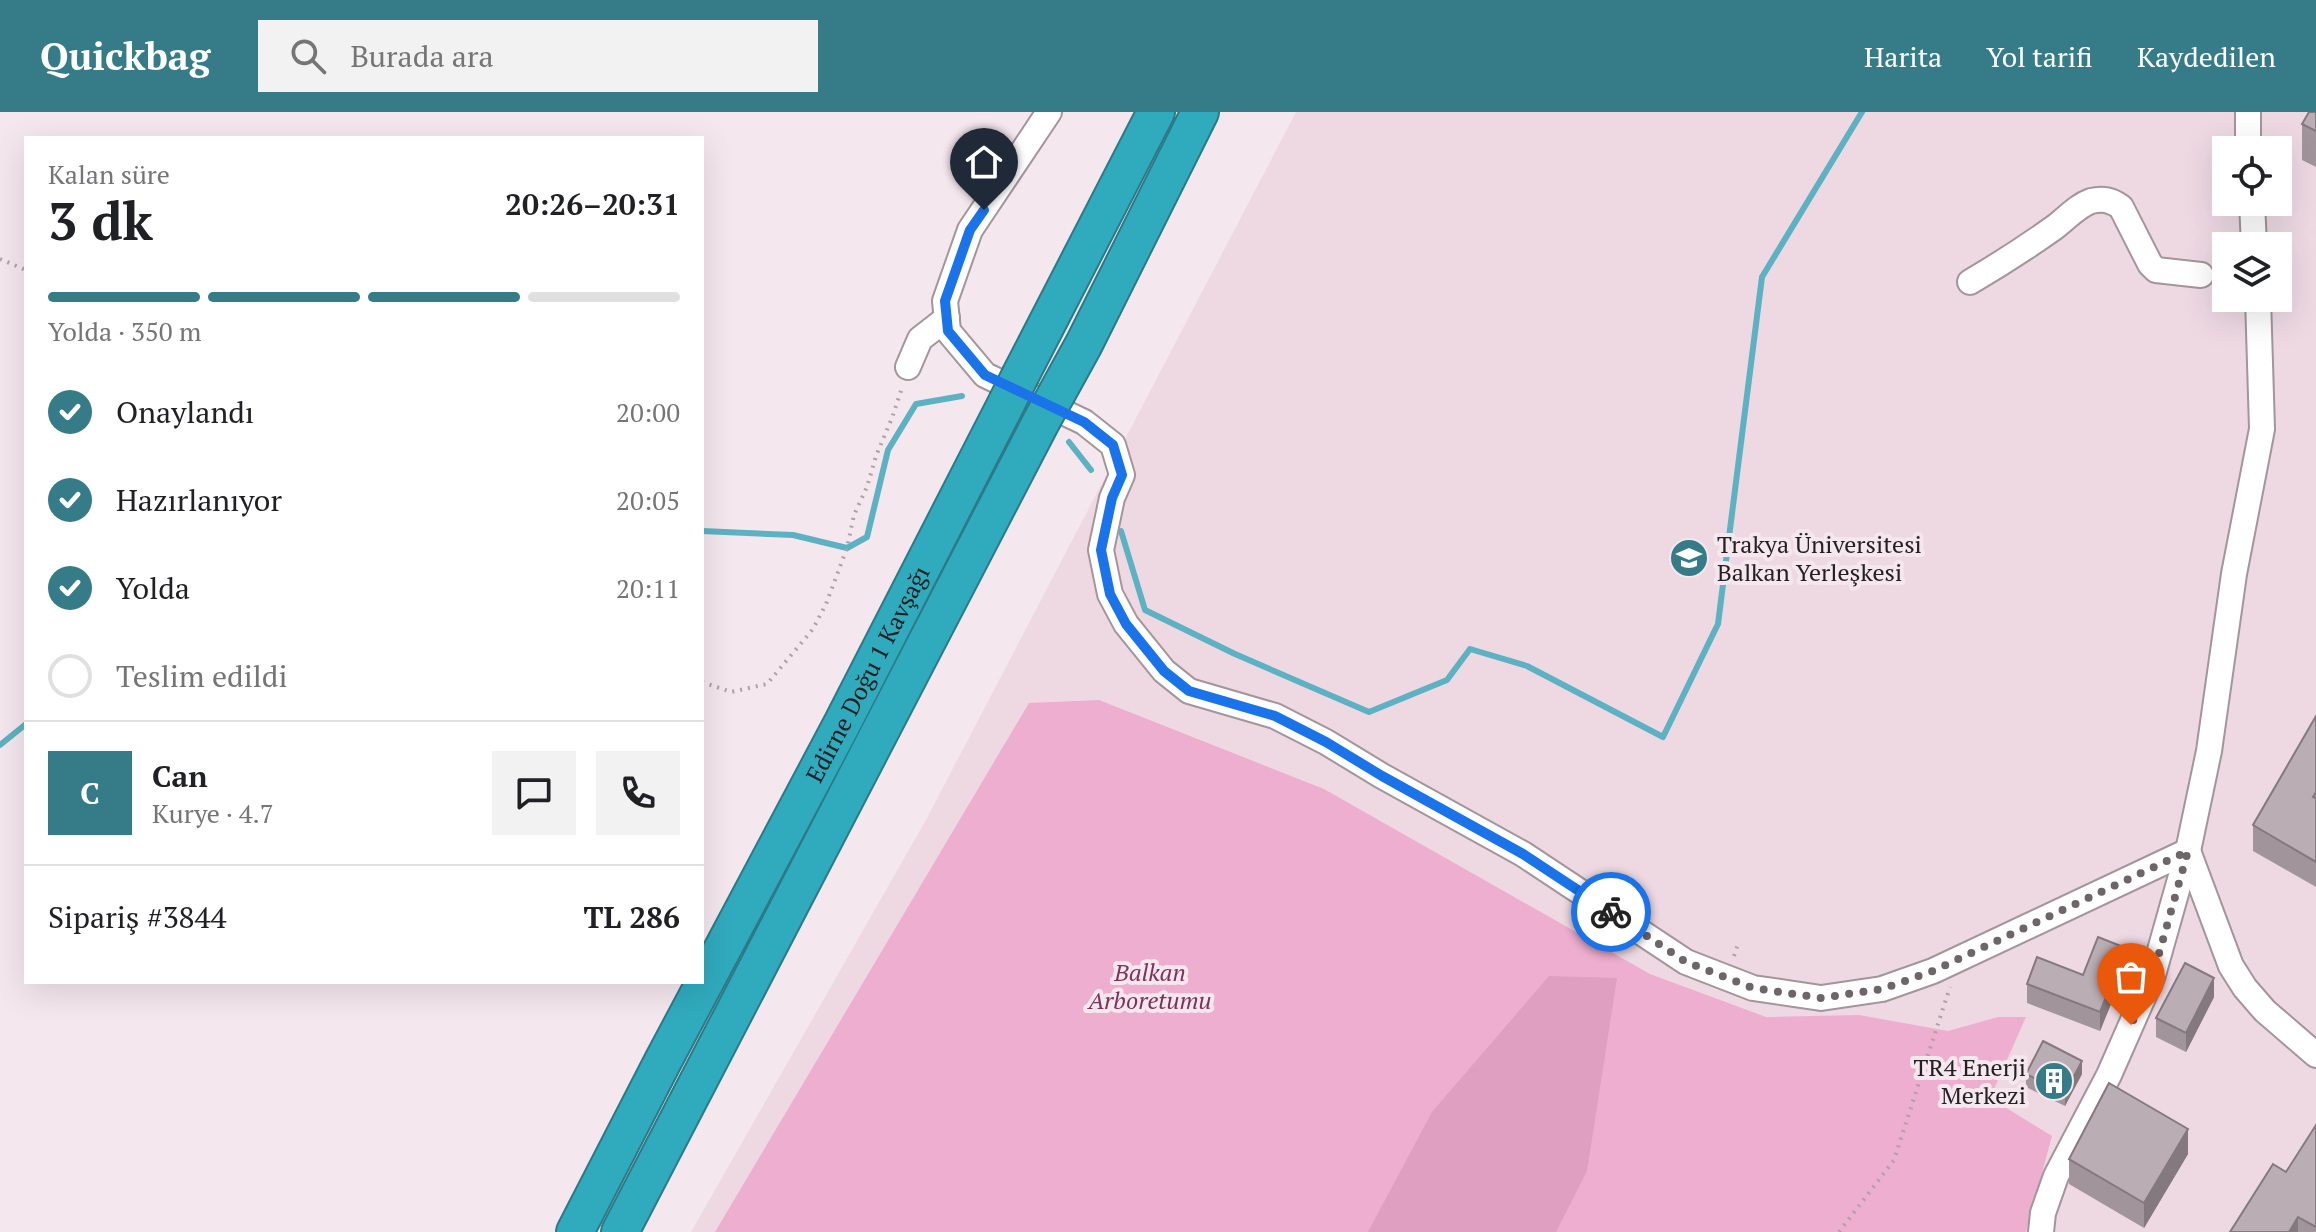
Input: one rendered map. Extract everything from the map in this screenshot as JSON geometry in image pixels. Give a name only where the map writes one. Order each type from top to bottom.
[{"type":"highway","name":"Edirne Doğu 1 Kavşağı","points":[[704,984],[842,724],[1156,112]]},
{"type":"highway","name":"Edirne Doğu 1 Kavşağı","points":[[620,1232],[1084,344],[1200,112]]},
{"type":"highway","name":"Edirne Doğu 1 Kavşağı","points":[[575,1232],[704,984]]},
{"type":"street","points":[[1049,112],[970,230],[945,301],[948,331],[985,375],[1084,422],[1113,445],[1122,475],[1112,498],[1101,550],[1110,594],[1126,624],[1154,660],[1189,691],[1275,716],[1326,742],[1523,854],[1686,962],[1753,988],[1821,998],[1882,989],[1933,971],[2188,851]]},
{"type":"street","points":[[2248,112],[2248,136]]},
{"type":"street","points":[[1970,282],[2011,258],[2079,207],[2103,199],[2121,207],[2156,270],[2201,275]]},
{"type":"street","points":[[2041,1232],[2043,1213],[2056,1176],[2109,1075],[2153,975],[2188,851],[2209,751],[2234,574],[2262,429],[2258,312]]},
{"type":"street","points":[[908,367],[920,339],[947,318]]},
{"type":"street","points":[[2188,851],[2231,966],[2265,1011],[2316,1055]]},
{"type":"path","points":[[0,259],[24,269]]},
{"type":"path","points":[[704,683],[731,692],[767,684],[813,629],[847,548],[854,515],[867,487],[908,367]]},
{"type":"path","points":[[1839,1232],[1894,1160],[1959,958]]},
{"type":"shaded area","name":"Trakya Üniversitesi Balkan Yerleşkesi","points":[[1296,112],[2316,112],[2316,1232],[691,1232],[927,818]]},
{"type":"shaded area","points":[[1549,976],[1617,978],[1587,1171],[1556,1232],[1368,1232],[1432,1112]]},
{"type":"green space","name":"Balkan Arboretumu","points":[[1099,700],[1324,789],[1650,974],[1766,1017],[1859,1015],[1948,1031],[1998,1017],[2026,1017],[1990,1098],[2052,1136],[2026,1232],[715,1232],[1029,703]]},
{"type":"building","points":[[2309,112],[2316,112],[2316,131],[2302,124]]},
{"type":"building","points":[[2316,716],[2316,792],[2313,797],[2316,798],[2316,862],[2253,825]]},
{"type":"building","points":[[2098,937],[2126,948],[2100,1012],[2027,984],[2037,957],[2083,975]]},
{"type":"building","points":[[2185,963],[2214,978],[2186,1033],[2156,1018]]},
{"type":"building","points":[[2043,1041],[2082,1061],[2065,1093],[2026,1074]]},
{"type":"building","points":[[2109,1083],[2188,1129],[2144,1203],[2069,1159]]},
{"type":"building","points":[[2316,1125],[2316,1227],[2298,1217],[2289,1232],[2230,1232],[2273,1164],[2286,1172]]},
{"type":"waterway","points":[[1121,531],[1145,610],[1235,654],[1369,712],[1447,680],[1470,649],[1527,666],[1663,737],[1718,624],[1762,277],[1862,112]]},
{"type":"waterway","points":[[704,531],[793,535],[847,548],[867,537],[888,450],[916,404],[962,396]]},
{"type":"waterway","points":[[1069,442],[1091,470]]},
{"type":"waterway","points":[[0,745],[24,726]]},
{"type":"way so far","points":[[1611,912],[1686,962],[1753,988],[1821,998],[1882,989],[1933,971],[2188,851],[2153,975],[2131,1025]]},
{"type":"place","name":"Trakya Üniversitesi Balkan Yerleşkesi","points":[[1689,558]]},
{"type":"place","name":"TR4 Enerji Merkezi","points":[[2054,1081]]},
{"type":"route","points":[[984,210],[970,230],[945,301],[948,331],[985,375],[1084,422],[1113,445],[1122,475],[1112,498],[1101,550],[1110,594],[1126,624],[1164,671],[1189,691],[1275,716],[1326,742],[1523,854],[1611,912]]}]
